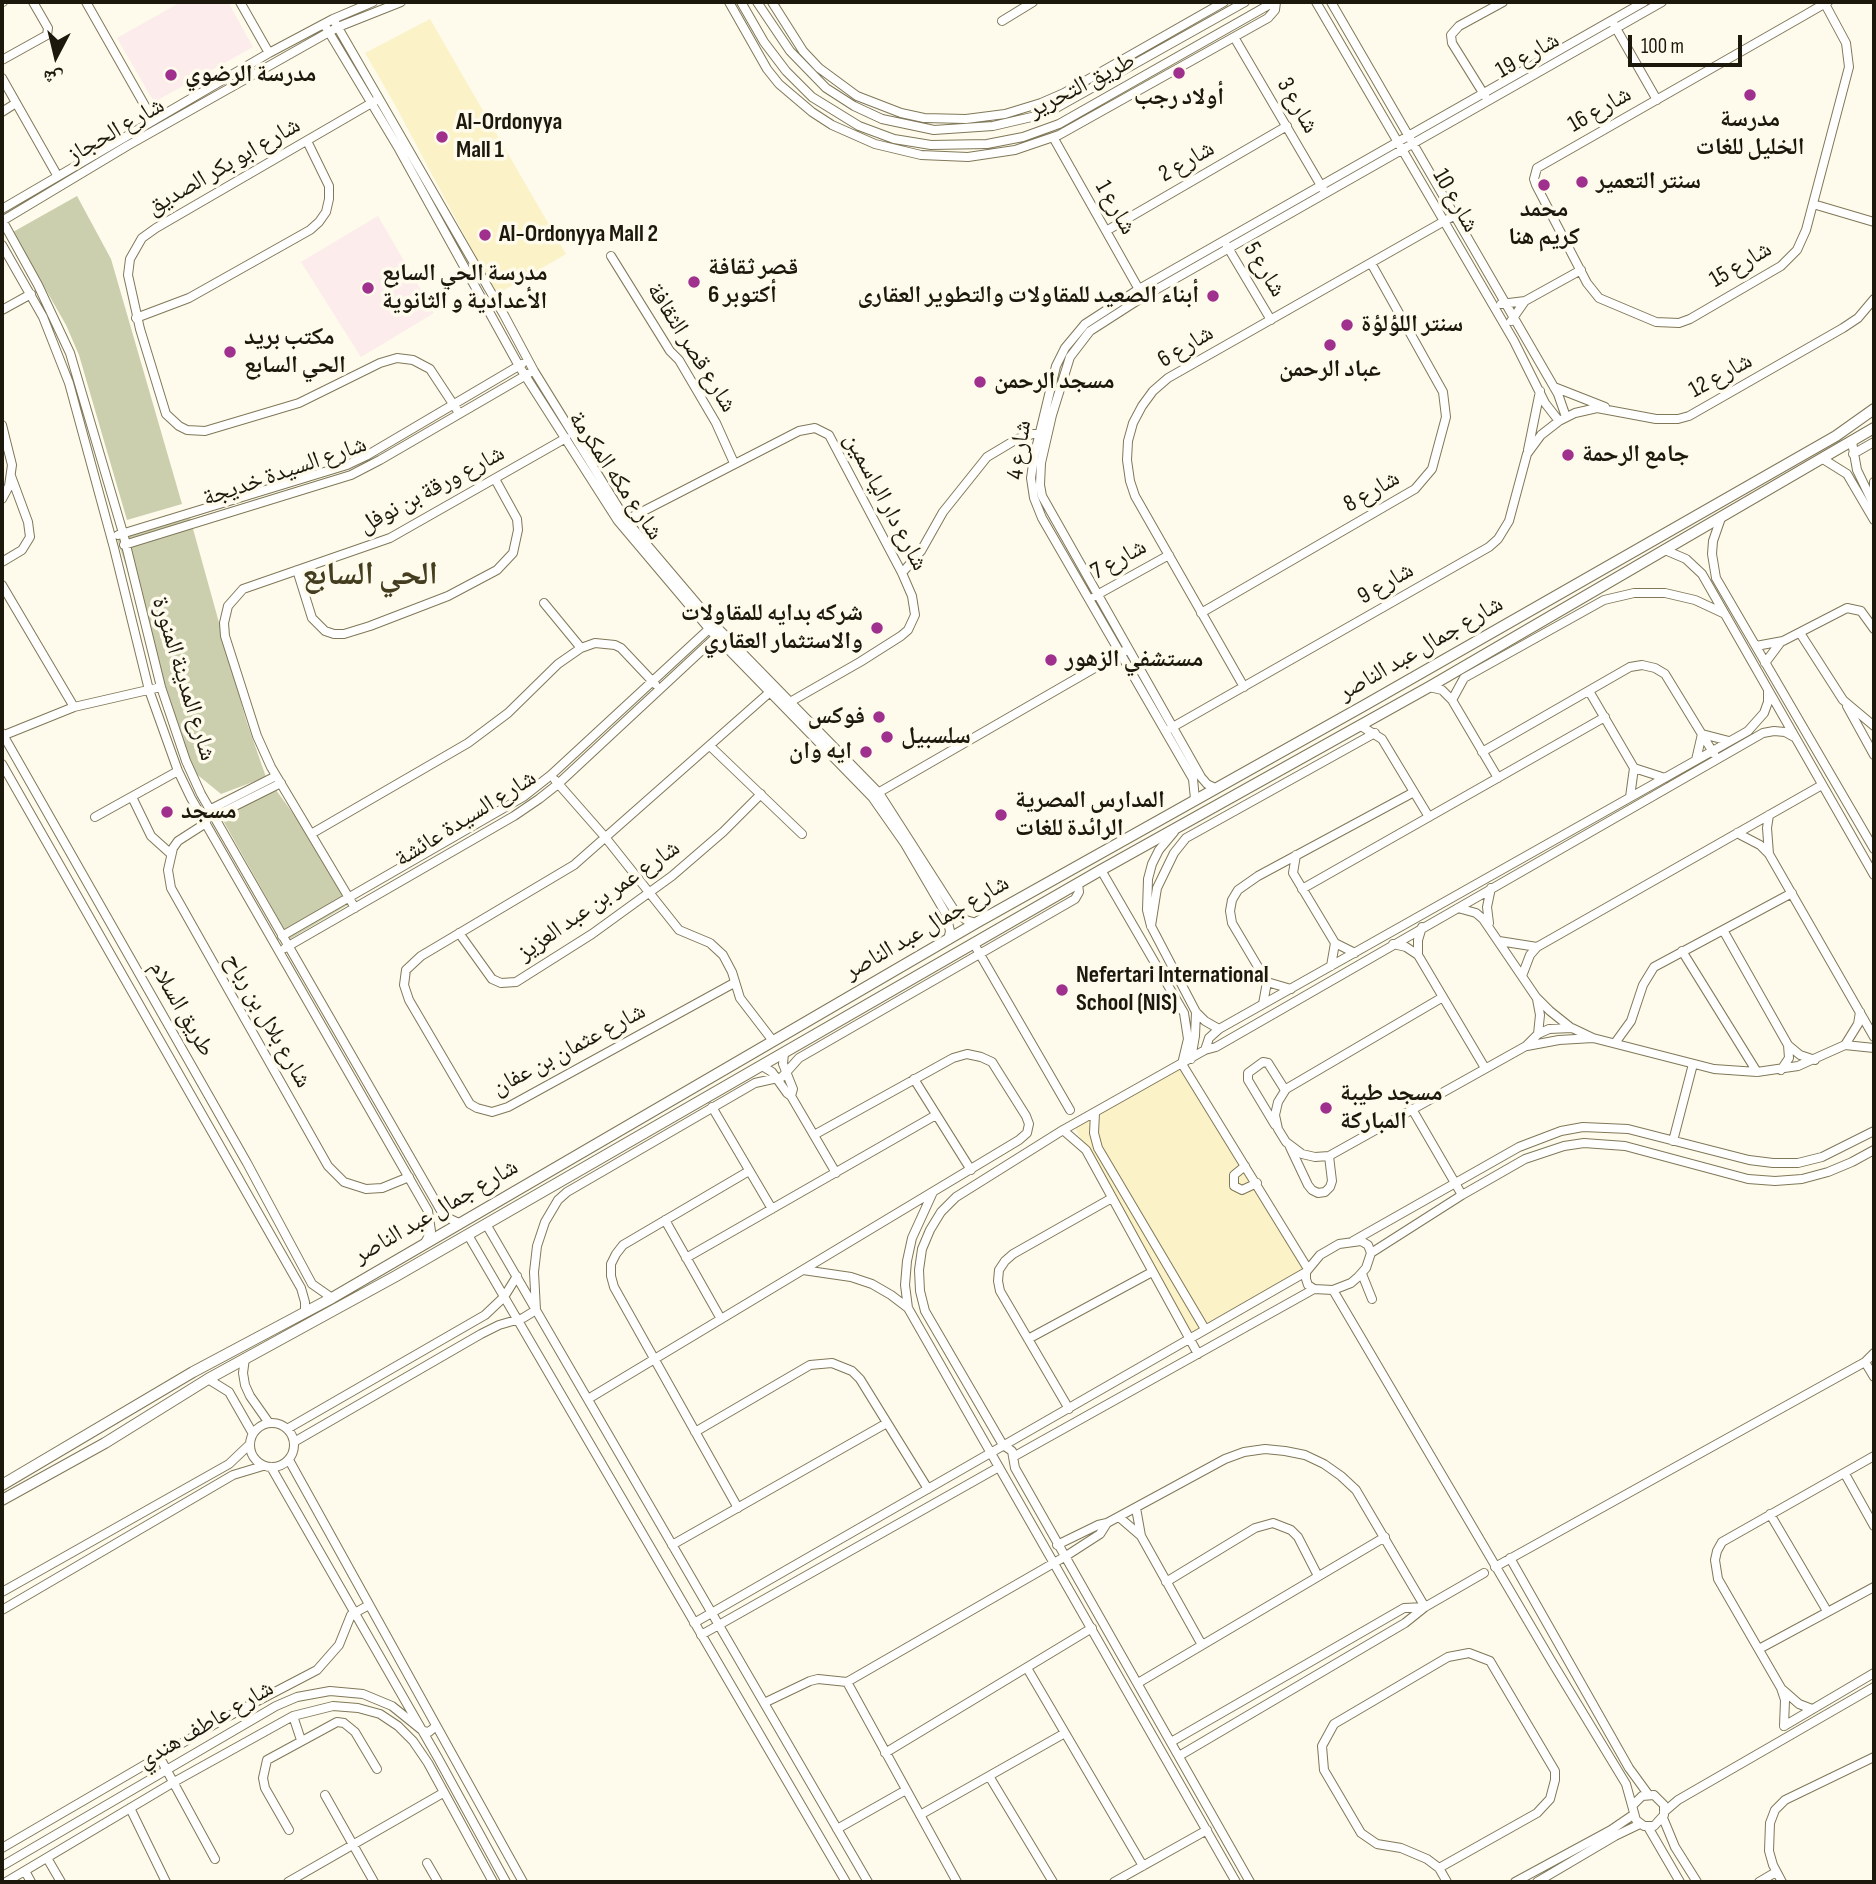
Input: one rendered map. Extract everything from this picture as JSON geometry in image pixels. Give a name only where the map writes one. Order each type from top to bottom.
[{"type":"main road","name":"شارع جمال عبد الناصر","points":[[2,1485],[193,1373],[332,1298],[976,923],[1836,436],[1874,409]]},
{"type":"main road","name":"شارع جمال عبد الناصر","points":[[2,1500],[105,1443],[208,1379],[468,1235],[784,1053],[977,949],[1101,870],[1361,726],[1874,428]]},
{"type":"main road","points":[[1537,607],[1538,613],[1545,620]]},
{"type":"main road","points":[[1511,622],[1517,627],[1518,635]]},
{"type":"main road","points":[[637,1121],[645,1133]]},
{"type":"main road","points":[[618,1132],[623,1136],[625,1144]]},
{"type":"street","points":[[2,60],[47,35],[48,28],[33,2]]},
{"type":"street","points":[[86,2],[153,120]]},
{"type":"street","points":[[240,2],[269,53]]},
{"type":"street","name":"شارع الحجاز","points":[[2,221],[127,146],[329,33],[336,23],[373,2]]},
{"type":"street","name":"شارع الحجاز","points":[[2,209],[269,53],[324,24],[336,23],[401,2]]},
{"type":"street","points":[[729,2],[767,69],[779,84],[812,112],[832,125],[875,144],[921,155],[961,157],[1015,150],[1053,137],[1110,108],[1272,15],[1275,2]]},
{"type":"street","name":"طريق التحرير","points":[[741,2],[764,42],[786,71],[827,108],[859,126],[894,139],[931,145],[987,144],[1059,124],[1275,2]]},
{"type":"street","name":"طريق التحرير","points":[[757,2],[790,51],[826,88],[854,106],[882,119],[934,130],[1003,124],[1058,107],[1245,2]]},
{"type":"street","points":[[772,2],[803,51],[828,75],[857,96],[901,113],[924,118],[966,119],[1004,114],[1041,103],[1224,2]]},
{"type":"street","points":[[1002,20],[1033,2]]},
{"type":"street","name":"شارع 10","points":[[1316,2],[1505,326],[1545,403],[1562,419]]},
{"type":"street","name":"شارع 10","points":[[1331,2],[1554,387],[1561,401],[1562,419]]},
{"type":"street","points":[[1486,97],[1451,41],[1451,35],[1455,29],[1503,2]]},
{"type":"street","name":"شارع 19","points":[[1614,24],[1644,2]]},
{"type":"street","name":"شارع 19","points":[[1412,139],[1614,24],[1662,2]]},
{"type":"street","name":"شارع 16","points":[[1537,168],[1826,3]]},
{"type":"street","name":"شارع 15","points":[[1537,168],[1534,179],[1536,185],[1581,271],[1592,291],[1608,303],[1656,322],[1679,323],[1761,278],[1790,259],[1802,240],[1849,67],[1846,43],[1826,3]]},
{"type":"street","name":"شارع مكه المكرمة","points":[[336,23],[519,366],[530,373]]},
{"type":"street","name":"شارع مكه المكرمة","points":[[324,24],[376,101],[505,315],[528,360],[530,373],[618,522],[716,638],[875,795]]},
{"type":"street","points":[[1614,24],[1657,100]]},
{"type":"street","name":"شارع 3","points":[[1234,37],[1327,194]]},
{"type":"street","points":[[2,78],[57,175]]},
{"type":"street","points":[[1104,99],[1110,108]]},
{"type":"street","name":"شارع ابو بكر الصديق","points":[[376,101],[142,238],[133,251],[128,267],[136,318],[166,414],[187,430],[205,431],[299,403],[380,363],[397,358],[413,360],[430,369],[459,413]]},
{"type":"street","points":[[2,112],[16,103]]},
{"type":"street","name":"شارع 2","points":[[1105,230],[1287,127]]},
{"type":"street","name":"شارع 1","points":[[1053,137],[1141,293]]},
{"type":"street","name":"شارع 4","points":[[1227,245],[1321,185],[1398,142],[1412,139]]},
{"type":"street","name":"شارع 4","points":[[1125,651],[1089,599],[1042,518],[1034,498],[1032,467],[1066,368],[1076,348],[1099,324],[1141,293],[1327,194],[1402,150],[1412,139]]},
{"type":"street","points":[[136,318],[189,298],[310,230],[319,222],[326,212],[329,186],[307,141]]},
{"type":"street","points":[[955,145],[961,157]]},
{"type":"street","points":[[1813,204],[1874,222]]},
{"type":"street","name":"شارع 6","points":[[1244,687],[1135,496],[1127,460],[1133,423],[1147,398],[1168,378],[1455,215]]},
{"type":"street","name":"شارع المدينة المنورة","points":[[2,221],[38,285],[71,353],[126,544],[161,687],[186,761],[213,813],[438,1205],[447,1219],[459,1223]]},
{"type":"street","name":"شارع المدينة المنورة","points":[[2,245],[31,294],[69,383],[149,690],[178,771],[428,1211]]},
{"type":"street","name":"شارع 5","points":[[1227,245],[1271,320]]},
{"type":"street","name":"شارع قصر الثقافة","points":[[611,256],[670,351],[685,370],[716,423],[734,463]]},
{"type":"street","name":"شارع 8","points":[[1201,612],[1415,489],[1432,470],[1446,417],[1443,392],[1371,263]]},
{"type":"street","points":[[1493,306],[1525,301],[1581,271]]},
{"type":"street","points":[[2,310],[31,294]]},
{"type":"street","name":"شارع 12","points":[[1562,419],[1586,410],[1608,408],[1656,419],[1689,416],[1843,328],[1858,318],[1874,299]]},
{"type":"street","points":[[1505,326],[1514,319],[1525,301]]},
{"type":"street","name":"شارع السيدة خديجة","points":[[111,537],[346,465],[528,360]]},
{"type":"street","name":"شارع السيدة خديجة","points":[[114,548],[351,475],[530,373]]},
{"type":"street","points":[[1554,387],[1608,408]]},
{"type":"street","points":[[1527,454],[1540,391]]},
{"type":"street","name":"شارع 9","points":[[1169,729],[1489,547],[1509,522],[1527,454],[1541,435],[1562,419]]},
{"type":"street","points":[[2,425],[10,452],[11,475],[28,522],[30,537],[22,550],[2,562]]},
{"type":"street","name":"شارع دار الياسمين","points":[[626,520],[734,463],[807,429],[815,428],[829,435],[902,573],[915,606],[915,615],[908,630],[860,662],[790,702]]},
{"type":"street","points":[[902,573],[921,551],[943,512],[977,467],[999,448],[1025,436],[1043,434]]},
{"type":"street","name":"شارع 4","points":[[1043,434],[1040,474],[1042,496],[1098,594],[1125,651],[1169,729],[1193,779],[1195,799]]},
{"type":"street","name":"شارع مكه المكرمة","points":[[568,437],[626,520],[716,626],[875,795],[950,912],[976,923]]},
{"type":"street","name":"شارع ورقة بن نوفل","points":[[355,908],[279,780],[257,736],[225,636],[224,623],[228,606],[237,593],[390,538],[568,437]]},
{"type":"street","points":[[1852,442],[1861,487],[1874,520]]},
{"type":"street","points":[[1853,454],[1874,442]]},
{"type":"street","points":[[1823,459],[1847,474],[1874,505]]},
{"type":"street","points":[[2,499],[11,475]]},
{"type":"street","points":[[297,570],[312,618],[317,626],[334,634],[344,634],[370,626],[448,596],[497,570],[513,553],[517,542],[517,519],[495,479]]},
{"type":"street","points":[[1874,482],[1874,491]]},
{"type":"street","points":[[1721,517],[1713,541],[1716,579],[1874,849]]},
{"type":"street","points":[[1665,550],[1686,559],[1707,584],[1874,875]]},
{"type":"street","name":"شارع 7","points":[[1089,599],[1169,555]]},
{"type":"street","points":[[1707,584],[1716,579]]},
{"type":"street","points":[[2,585],[74,707]]},
{"type":"street","points":[[1452,700],[1464,678],[1604,600],[1634,593],[1665,593],[1695,600],[1723,613]]},
{"type":"street","points":[[544,603],[581,648]]},
{"type":"street","points":[[1756,646],[1783,641],[1852,607],[1861,611],[1874,629]]},
{"type":"street","name":"شارع السيدة عائشة","points":[[273,941],[508,807],[551,775],[709,629]]},
{"type":"street","points":[[1800,633],[1874,755]]},
{"type":"street","name":"شارع السيدة عائشة","points":[[280,952],[514,816],[558,784],[716,638]]},
{"type":"street","points":[[1765,663],[1783,641]]},
{"type":"street","points":[[312,834],[468,743],[508,713],[558,664],[581,648],[595,643],[621,648],[660,689]]},
{"type":"street","points":[[875,795],[1125,651]]},
{"type":"street","points":[[1482,752],[1630,667],[1642,665],[1665,674],[1715,755]]},
{"type":"street","points":[[1450,675],[1452,700]]},
{"type":"street","points":[[2,735],[74,707],[161,687]]},
{"type":"street","points":[[1429,687],[1442,690],[1452,700],[1498,778]]},
{"type":"street","points":[[1589,691],[1634,768],[1630,797]]},
{"type":"street","points":[[1205,1050],[1209,1038],[1219,1029],[1696,760],[1715,755],[1729,741],[1757,722],[1768,702],[1768,691]]},
{"type":"street","name":"شارع عثمان بن عفان","points":[[734,983],[508,1107],[492,1112],[470,1104],[409,1000],[404,977],[410,964],[574,865],[770,692]]},
{"type":"street","points":[[1843,700],[1874,726]]},
{"type":"street","points":[[1302,888],[1605,718]]},
{"type":"street","points":[[1361,726],[1382,739],[1429,817]]},
{"type":"street","name":"شارع 4","points":[[1169,729],[1202,777],[1215,788]]},
{"type":"street","points":[[1250,1882],[1016,1468],[1011,1450],[1003,1446],[925,1311],[919,1270],[922,1249],[930,1230],[941,1212],[956,1197],[1063,1130],[1458,908],[1715,755],[1774,730],[1794,737]]},
{"type":"street","points":[[1151,926],[1153,906],[1164,870],[1186,838],[1375,733]]},
{"type":"street","points":[[1702,734],[1729,741]]},
{"type":"street","points":[[1696,760],[1702,734]]},
{"type":"street","name":"طريق السلام","points":[[2,735],[247,1163],[312,1283],[332,1298]]},
{"type":"street","points":[[710,746],[802,834]]},
{"type":"street","name":"طريق السلام","points":[[2,764],[301,1288],[305,1312]]},
{"type":"street","points":[[1634,768],[1665,778]]},
{"type":"street","points":[[95,817],[178,771]]},
{"type":"street","points":[[551,775],[679,930],[710,943],[723,954],[744,1005],[773,1041]]},
{"type":"street","points":[[213,813],[279,780]]},
{"type":"street","points":[[1522,976],[1525,965],[1537,947],[1822,785]]},
{"type":"street","points":[[1263,1004],[1267,982],[1232,923],[1232,900],[1238,890],[1247,882],[1414,792]]},
{"type":"street","name":"شارع عمر بن عبد العزيز","points":[[459,933],[492,979],[501,983],[512,983],[536,971],[649,893],[696,856],[761,794]]},
{"type":"street","points":[[132,797],[151,836],[171,854],[178,841],[206,823]]},
{"type":"street","points":[[1838,813],[1849,806]]},
{"type":"street","points":[[1769,815],[1769,854]]},
{"type":"street","points":[[1180,826],[1159,850],[1150,871],[1146,895],[1151,926],[1196,1012],[1219,1029]]},
{"type":"street","points":[[1737,833],[1760,845],[1769,854],[1874,1037]]},
{"type":"street","name":"شارع بلال بن رباح","points":[[171,854],[168,878],[175,897],[328,1166],[345,1182],[366,1189],[382,1188],[409,1177]]},
{"type":"street","points":[[1296,855],[1293,873],[1335,943],[1354,953]]},
{"type":"street","points":[[1274,867],[1293,873]]},
{"type":"street","points":[[1101,870],[1184,1013],[1188,1039],[1182,1065],[1256,1183],[1307,1270],[1308,1285],[1314,1289],[1333,1290],[1351,1283],[1362,1274],[1371,1252],[1462,1195],[1544,1151],[1584,1143],[1625,1146],[1748,1179],[1775,1181],[1802,1179],[1828,1172],[1874,1150]]},
{"type":"street","points":[[1490,926],[1487,907],[1491,888]]},
{"type":"street","points":[[1615,1043],[1631,1021],[1643,985],[1654,967],[1792,893]]},
{"type":"street","points":[[1458,908],[1476,913],[1490,926],[1536,996],[1550,1011],[1572,1028],[1593,1038],[1735,1072],[1782,1070],[1815,1060],[1846,1045],[1874,1048]]},
{"type":"street","name":"شارع مكه المكرمة","points":[[948,940],[950,912]]},
{"type":"street","points":[[1418,955],[1418,940],[1423,926]]},
{"type":"street","points":[[1723,930],[1788,1045],[1800,1055],[1815,1060]]},
{"type":"street","points":[[1499,941],[1537,947]]},
{"type":"street","points":[[1331,966],[1335,943]]},
{"type":"street","points":[[1393,944],[1406,947],[1418,955],[1485,1068]]},
{"type":"street","points":[[536,1310],[534,1272],[537,1246],[545,1222],[558,1200],[577,1185],[712,1107],[759,1082],[782,1076],[799,1058],[977,949],[1070,1110]]},
{"type":"street","points":[[1682,951],[1757,1072]]},
{"type":"street","points":[[1342,960],[1347,970]]},
{"type":"street","points":[[1267,982],[1291,989]]},
{"type":"street","points":[[1536,996],[1540,1015],[1538,1034]]},
{"type":"street","points":[[1278,1129],[1275,1115],[1285,1090],[1443,997]]},
{"type":"street","points":[[1191,1059],[1196,1012]]},
{"type":"street","points":[[1846,1045],[1858,1024],[1860,1013]]},
{"type":"street","points":[[150,1023],[162,1017]]},
{"type":"street","points":[[1290,1147],[1315,1157],[1329,1156],[1526,1046],[1538,1034],[1549,1029],[1572,1028]]},
{"type":"street","points":[[1526,1046],[1593,1038]]},
{"type":"street","points":[[1782,1070],[1789,1058],[1788,1045]]},
{"type":"street","points":[[782,1076],[784,1053]]},
{"type":"street","points":[[588,1399],[971,1170],[1023,1137],[1028,1129],[1026,1115],[996,1067],[981,1057],[960,1055],[814,1135]]},
{"type":"street","points":[[1285,1090],[1268,1063],[1263,1062],[1248,1073],[1248,1080],[1290,1147],[1308,1185],[1318,1193],[1330,1187],[1332,1181],[1329,1156]]},
{"type":"street","points":[[1673,1141],[1693,1064]]},
{"type":"street","points":[[762,1066],[782,1076],[793,1089],[792,1096],[836,1173]]},
{"type":"street","points":[[914,1079],[971,1170]]},
{"type":"street","points":[[712,1107],[772,1209]]},
{"type":"street","points":[[1412,1109],[1462,1195]]},
{"type":"street","points":[[1095,1113],[1094,1133],[1098,1148],[1205,1329]]},
{"type":"street","points":[[686,1258],[936,1115]]},
{"type":"street","points":[[694,1623],[1307,1270],[1326,1251],[1353,1241],[1519,1147],[1561,1131],[1606,1127],[1628,1129],[1749,1160],[1798,1163],[1822,1157],[1874,1131]]},
{"type":"street","points":[[1063,1130],[1084,1147],[1198,1354]]},
{"type":"street","points":[[1245,1166],[1234,1175],[1234,1186],[1242,1190],[1256,1183]]},
{"type":"street","points":[[738,1508],[614,1287],[611,1265],[623,1245],[749,1171]]},
{"type":"street","points":[[908,1308],[905,1285],[907,1261],[912,1238],[933,1192]]},
{"type":"street","points":[[1069,1409],[1000,1291],[999,1270],[1013,1254],[1112,1198]]},
{"type":"street","points":[[425,1243],[431,1231],[428,1211],[438,1205]]},
{"type":"street","points":[[665,1220],[721,1319]]},
{"type":"street","points":[[486,1224],[868,1882]]},
{"type":"street","points":[[468,1235],[846,1882]]},
{"type":"street","points":[[1353,1241],[1368,1245],[1371,1252]]},
{"type":"street","points":[[1142,1254],[1156,1247]]},
{"type":"street","points":[[803,1270],[851,1277],[872,1284],[891,1294],[908,1308],[1236,1882]]},
{"type":"street","points":[[1028,1339],[1152,1272]]},
{"type":"street","points":[[1362,1274],[1372,1299]]},
{"type":"street","points":[[287,1429],[490,1311],[504,1297],[517,1276]]},
{"type":"street","points":[[301,1288],[308,1289],[312,1283]]},
{"type":"street","points":[[1013,1457],[1314,1289]]},
{"type":"street","points":[[1333,1290],[1626,1784],[1633,1810],[1680,1882]]},
{"type":"street","points":[[294,1442],[499,1325],[518,1320],[536,1310]]},
{"type":"street","points":[[490,1311],[497,1316],[499,1325]]},
{"type":"street","points":[[1495,1567],[1865,1362],[1874,1353]]},
{"type":"street","points":[[245,1358],[243,1373],[250,1396],[269,1423]]},
{"type":"street","points":[[1865,1362],[1874,1377]]},
{"type":"street","points":[[695,1432],[810,1365],[832,1363],[852,1371],[860,1379],[928,1489]]},
{"type":"street","points":[[208,1379],[225,1387],[253,1434]]},
{"type":"street","points":[[2,1592],[229,1464],[250,1444],[253,1434],[260,1427],[269,1423],[279,1424],[287,1429],[294,1442],[293,1452],[289,1460],[280,1466],[267,1466],[233,1475],[2,1610]]},
{"type":"street","points":[[672,1545],[887,1423]]},
{"type":"street","points":[[250,1444],[254,1458],[267,1466],[354,1612],[506,1882]]},
{"type":"street","points":[[1047,1551],[1119,1517],[1225,1459],[1255,1451],[1285,1451],[1306,1455],[1324,1464],[1356,1490],[1425,1607]]},
{"type":"street","points":[[1812,1709],[1799,1704],[1781,1688],[1718,1579],[1715,1560],[1722,1542],[1874,1456]]},
{"type":"street","points":[[289,1460],[523,1882]]},
{"type":"street","points":[[701,1635],[999,1467]]},
{"type":"street","points":[[1845,1474],[1874,1526]]},
{"type":"street","points":[[1136,1508],[1141,1536],[1202,1645]]},
{"type":"street","points":[[1770,1514],[1827,1611]]},
{"type":"street","points":[[1119,1517],[1141,1536]]},
{"type":"street","points":[[764,1703],[810,1681],[818,1679],[847,1682],[1066,1556],[1100,1534],[1107,1523]]},
{"type":"street","points":[[1167,1582],[1255,1528],[1273,1523],[1298,1536],[1318,1576]]},
{"type":"street","points":[[1138,1684],[1384,1537]]},
{"type":"street","points":[[1510,1558],[1634,1778],[1648,1794],[1660,1799],[1675,1847],[1697,1882]]},
{"type":"street","points":[[1179,1756],[1405,1623],[1425,1607],[1484,1573]]},
{"type":"street","points":[[1759,1650],[1874,1587]]},
{"type":"street","points":[[354,1612],[369,1605]]},
{"type":"street","points":[[1171,1742],[1404,1608],[1425,1607]]},
{"type":"street","name":"شارع عاطف هندي","points":[[2,1848],[227,1717],[317,1670],[339,1645],[348,1620],[354,1612]]},
{"type":"street","points":[[885,1753],[1091,1628]]},
{"type":"street","points":[[1439,1868],[1537,1813],[1550,1799],[1555,1780],[1555,1771],[1490,1661],[1469,1653],[1448,1657],[1334,1724],[1322,1745],[1324,1770],[1361,1833],[1377,1843],[1414,1853],[1439,1868],[1447,1882]]},
{"type":"street","points":[[1027,1668],[1143,1866]]},
{"type":"street","points":[[1781,1688],[1786,1713],[1784,1726],[1874,1674]]},
{"type":"street","points":[[847,1682],[954,1881]]},
{"type":"street","points":[[1515,1882],[1606,1837],[1644,1825],[1654,1826],[1686,1795],[1874,1687]]},
{"type":"street","name":"شارع عاطف هندي","points":[[2,1866],[276,1706],[297,1697],[341,1691],[373,1697],[392,1706],[423,1731]]},
{"type":"street","points":[[6,1882],[174,1782],[293,1716],[333,1706],[358,1708],[380,1714],[398,1726],[413,1741],[493,1882]]},
{"type":"street","points":[[293,1716],[302,1740]]},
{"type":"street","points":[[289,1830],[265,1788],[264,1768],[267,1760],[337,1722],[344,1723],[355,1732],[377,1769]]},
{"type":"street","points":[[423,1731],[429,1732],[436,1726]]},
{"type":"street","points":[[920,1815],[1065,1733]]},
{"type":"street","points":[[159,1756],[215,1858]]},
{"type":"street","points":[[1782,1882],[1769,1851],[1768,1837],[1775,1810],[1784,1800],[1874,1758]]},
{"type":"street","points":[[989,1776],[1052,1882]]},
{"type":"street","points":[[837,1829],[906,1790]]},
{"type":"street","points":[[288,1882],[443,1793]]},
{"type":"street","points":[[1537,1882],[1606,1837],[1633,1810],[1636,1800],[1648,1794]]},
{"type":"street","points":[[325,1795],[374,1882]]},
{"type":"street","points":[[130,1808],[166,1882]]},
{"type":"street","points":[[1114,1882],[1207,1830]]},
{"type":"street","points":[[47,1858],[61,1882]]},
{"type":"street","points":[[428,1863],[438,1882]]},
{"type":"street","points":[[25,1871],[31,1882]]},
{"type":"street","points":[[1759,1882],[1776,1872]]},
{"type":"shaded area","name":"مدرسة الرضوي","points":[[181,2],[228,2],[253,47],[154,102],[117,38]]},
{"type":"shaded area","points":[[430,19],[566,254],[496,295],[365,53]]},
{"type":"shaded area","name":"مدرسة الحي السابع الأعدادية و الثانوية","points":[[378,216],[434,313],[361,357],[301,262]]},
{"type":"shaded area","points":[[1182,1064],[1306,1272],[1186,1341],[1074,1126]]},
{"type":"green space","points":[[77,196],[111,259],[182,504],[127,520],[79,355],[66,325],[13,232]]},
{"type":"green space","points":[[190,518],[246,720],[266,777],[221,794],[194,772],[117,539]]},
{"type":"green space","points":[[276,790],[356,900],[290,939],[221,817]]},
{"type":"place","name":"أولاد رجب","points":[[1179,73]]},
{"type":"place","name":"مدرسة الرضوي","points":[[171,75]]},
{"type":"place","name":"مدرسة الخليل للغات","points":[[1750,95]]},
{"type":"place","name":"Al-Ordonyya Mall 1","points":[[442,137]]},
{"type":"place","name":"سنتر التعمير","points":[[1582,182]]},
{"type":"place","name":"محمد كريم هنا","points":[[1544,185]]},
{"type":"place","name":"Al-Ordonyya Mall 2","points":[[485,235]]},
{"type":"place","name":"قصر ثقافة 6 أكتوبر","points":[[694,282]]},
{"type":"place","name":"مدرسة الحي السابع الأعدادية و الثانوية","points":[[368,288]]},
{"type":"place","name":"أبناء الصعيد للمقاولات والتطوير العقارى","points":[[1213,296]]},
{"type":"place","name":"سنتر اللؤلؤة","points":[[1347,325]]},
{"type":"place","name":"عباد الرحمن","points":[[1330,345]]},
{"type":"place","name":"مكتب بريد الحي السابع","points":[[230,352]]},
{"type":"place","name":"مسجد الرحمن","points":[[980,382]]},
{"type":"place","name":"جامع الرحمة","points":[[1568,455]]},
{"type":"place","name":"شركه بدايه للمقاولات والاستثمار العقاري","points":[[877,628]]},
{"type":"place","name":"مستشفي الزهور","points":[[1051,660]]},
{"type":"place","name":"فوكس","points":[[879,717]]},
{"type":"place","name":"سلسبيل","points":[[887,737]]},
{"type":"place","name":"ايه وان","points":[[866,752]]},
{"type":"place","name":"مسجد","points":[[167,812]]},
{"type":"place","name":"المدارس المصرية الرائدة للغات","points":[[1001,815]]},
{"type":"place","name":"Nefertari International School (NIS)","points":[[1062,990]]},
{"type":"place","name":"مسجد طيبة المباركة","points":[[1326,1108]]},
{"type":"district","name":"الحي السابع","points":[[370,576]]}]
